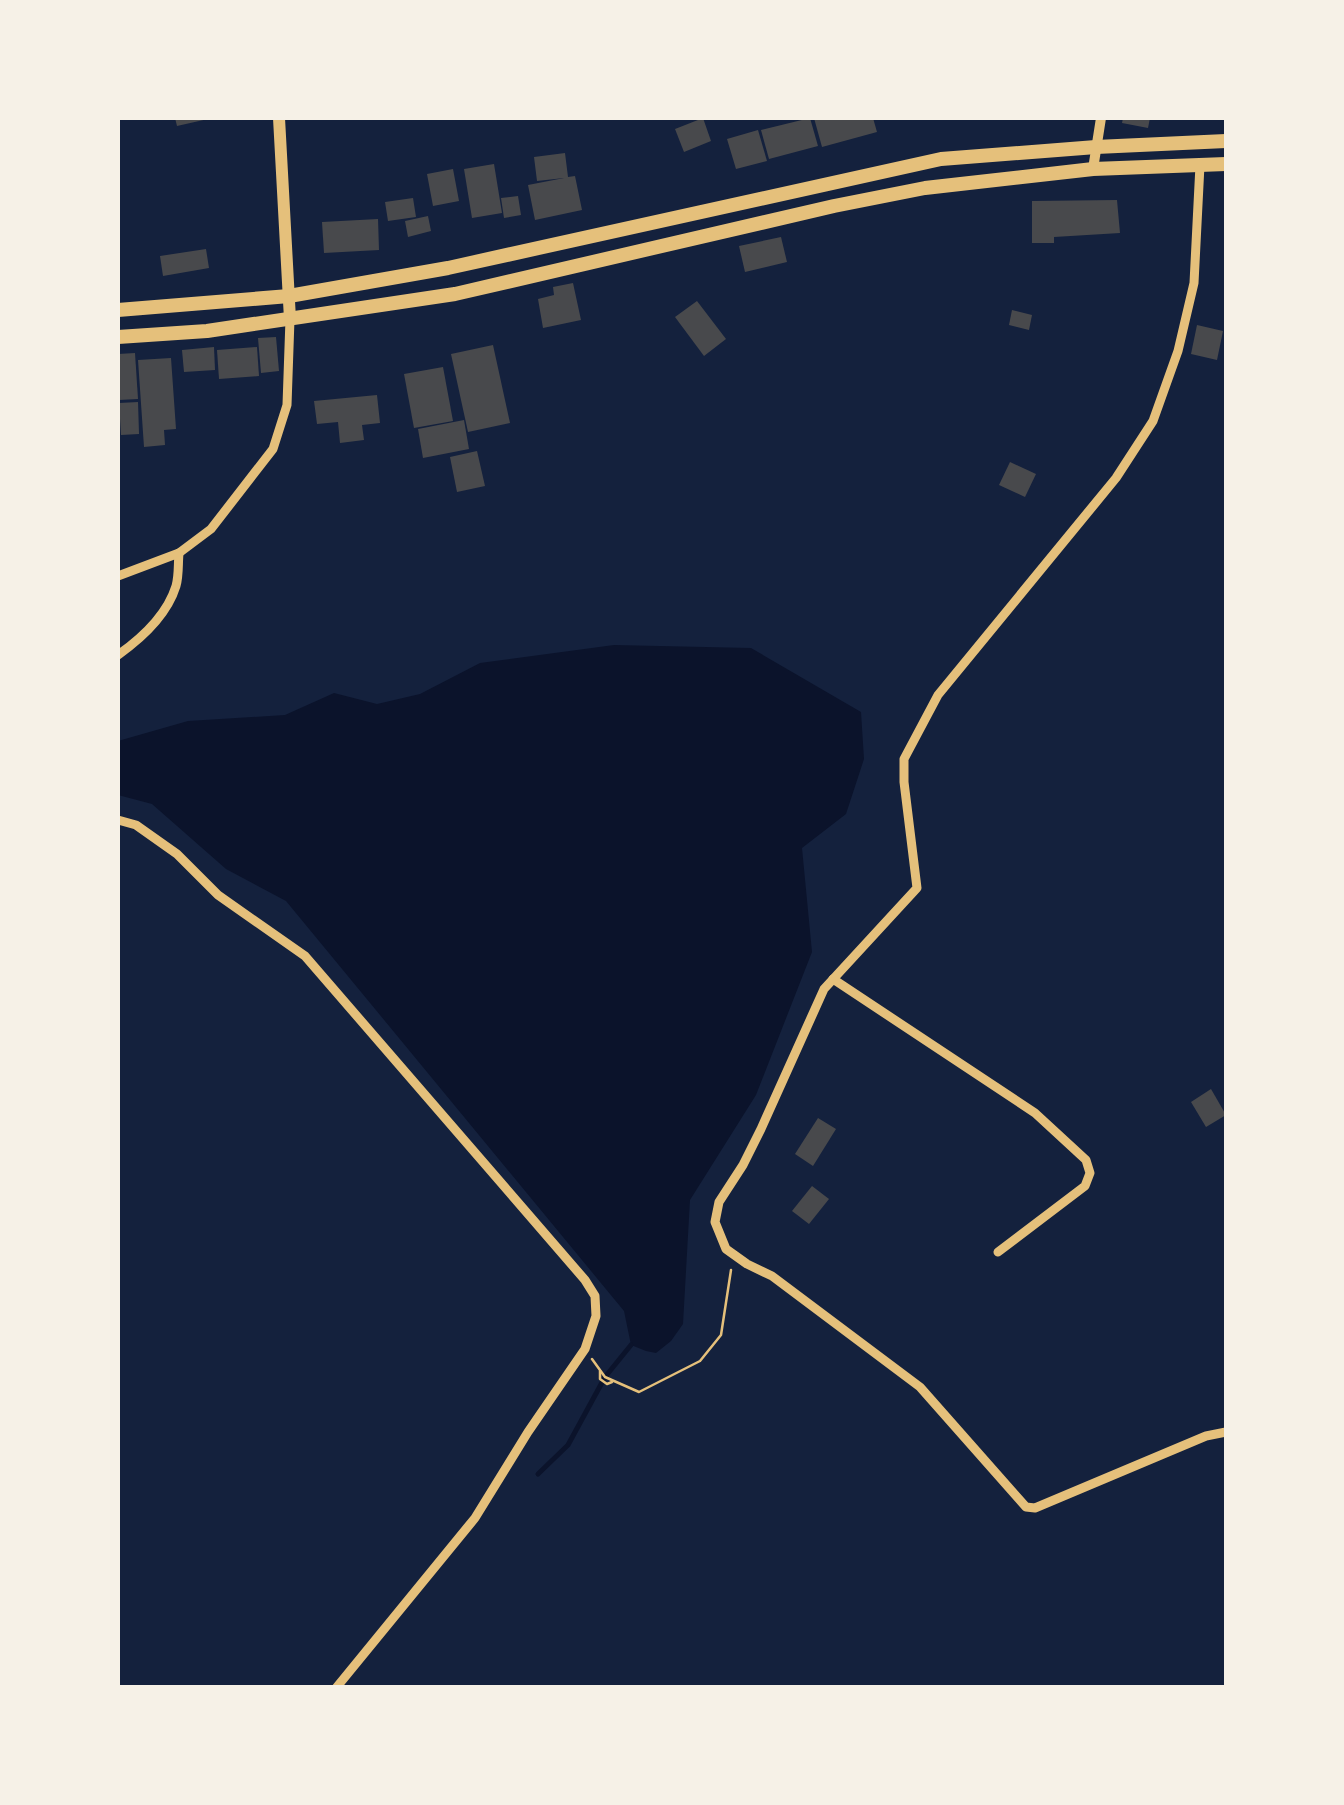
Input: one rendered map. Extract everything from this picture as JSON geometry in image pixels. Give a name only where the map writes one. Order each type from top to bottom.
[{"type":"highway","points":[[118,310],[289,296],[456,267],[941,159],[1096,146],[1226,141]]},
{"type":"highway","points":[[118,337],[207,331],[454,294],[925,188],[1093,169],[1226,164]]},
{"type":"main road","points":[[279,118],[290,319]]},
{"type":"street","points":[[1093,169],[1100,118]]},
{"type":"street","points":[[1200,165],[1194,284],[1178,351],[1153,422],[1116,478],[938,695],[904,759],[916,888],[824,989],[752,1147],[718,1202],[715,1222],[726,1249],[772,1276],[920,1387],[1026,1507],[1035,1508],[1206,1436],[1226,1432]]},
{"type":"street","points":[[118,576],[178,553],[210,529],[272,449],[286,405],[290,319]]},
{"type":"street","points":[[118,655],[155,623],[166,606],[178,584],[178,553]]},
{"type":"street","points":[[118,820],[136,825],[177,854],[218,895],[306,956],[595,1296],[596,1316],[586,1349],[475,1518],[336,1688]]},
{"type":"street","points":[[833,979],[1035,1114],[1086,1160],[1090,1173],[1085,1186],[998,1252]]},
{"type":"path","points":[[586,1349],[600,1370],[600,1379],[639,1392],[700,1361],[722,1335],[731,1269],[726,1249]]},
{"type":"water","points":[[614,645],[751,648],[861,712],[864,759],[846,814],[802,848],[812,952],[756,1095],[690,1200],[683,1324],[656,1353],[631,1345],[624,1311],[286,901],[226,869],[152,804],[118,795],[118,741],[188,721],[285,715],[334,693],[377,704],[420,694],[480,663]]},
{"type":"building","points":[[175,118],[208,118],[208,119],[177,126]]},
{"type":"building","points":[[703,118],[711,141],[684,152],[675,129]]},
{"type":"building","points":[[810,118],[818,146],[769,159],[761,130]]},
{"type":"building","points":[[814,118],[873,118],[877,132],[822,147]]},
{"type":"building","points":[[1123,118],[1150,118],[1148,128],[1122,123]]},
{"type":"building","points":[[758,130],[767,161],[736,169],[727,139]]},
{"type":"building","points":[[565,153],[568,177],[575,176],[582,210],[535,220],[528,185],[564,178],[537,181],[534,157]]},
{"type":"building","points":[[494,164],[502,213],[472,218],[464,169]]},
{"type":"building","points":[[453,169],[459,201],[433,206],[427,174]]},
{"type":"building","points":[[518,196],[521,215],[504,218],[501,198]]},
{"type":"building","points":[[413,198],[416,217],[388,221],[385,202]]},
{"type":"building","points":[[1117,200],[1120,233],[1054,237],[1054,243],[1032,243],[1032,201]]},
{"type":"building","points":[[428,216],[431,231],[408,237],[405,221]]},
{"type":"building","points":[[378,219],[379,250],[324,253],[322,222]]},
{"type":"building","points":[[781,237],[787,262],[745,272],[739,246]]},
{"type":"building","points":[[206,249],[209,268],[163,276],[160,256]]},
{"type":"building","points":[[573,283],[581,320],[543,328],[538,299],[554,295],[553,287]]},
{"type":"building","points":[[697,301],[726,339],[704,356],[675,317]]},
{"type":"building","points":[[1012,310],[1032,315],[1029,330],[1009,325]]},
{"type":"building","points":[[1197,325],[1223,331],[1217,360],[1191,354]]},
{"type":"building","points":[[276,337],[279,371],[261,373],[258,338]]},
{"type":"building","points":[[493,345],[510,423],[468,432],[451,354]]},
{"type":"building","points":[[214,347],[215,370],[184,372],[182,350]]},
{"type":"building","points":[[257,347],[259,376],[219,379],[217,350]]},
{"type":"building","points":[[135,353],[138,399],[119,400],[118,354]]},
{"type":"building","points":[[171,358],[176,429],[164,430],[165,445],[144,447],[138,360]]},
{"type":"building","points":[[443,367],[453,421],[414,428],[404,374]]},
{"type":"building","points":[[377,395],[380,423],[362,425],[364,440],[340,443],[338,422],[317,424],[314,401]]},
{"type":"building","points":[[138,402],[139,434],[121,435],[119,403]]},
{"type":"building","points":[[464,420],[469,449],[423,458],[418,429]]},
{"type":"building","points":[[477,451],[485,486],[457,492],[450,457]]},
{"type":"building","points":[[1010,462],[1036,474],[1025,497],[999,485]]},
{"type":"building","points":[[1211,1089],[1226,1115],[1206,1127],[1191,1102]]},
{"type":"building","points":[[818,1118],[836,1129],[813,1166],[795,1154]]},
{"type":"building","points":[[812,1186],[829,1199],[809,1224],[792,1211]]},
{"type":"waterway","points":[[538,1474],[568,1445],[605,1377],[631,1345]]}]
